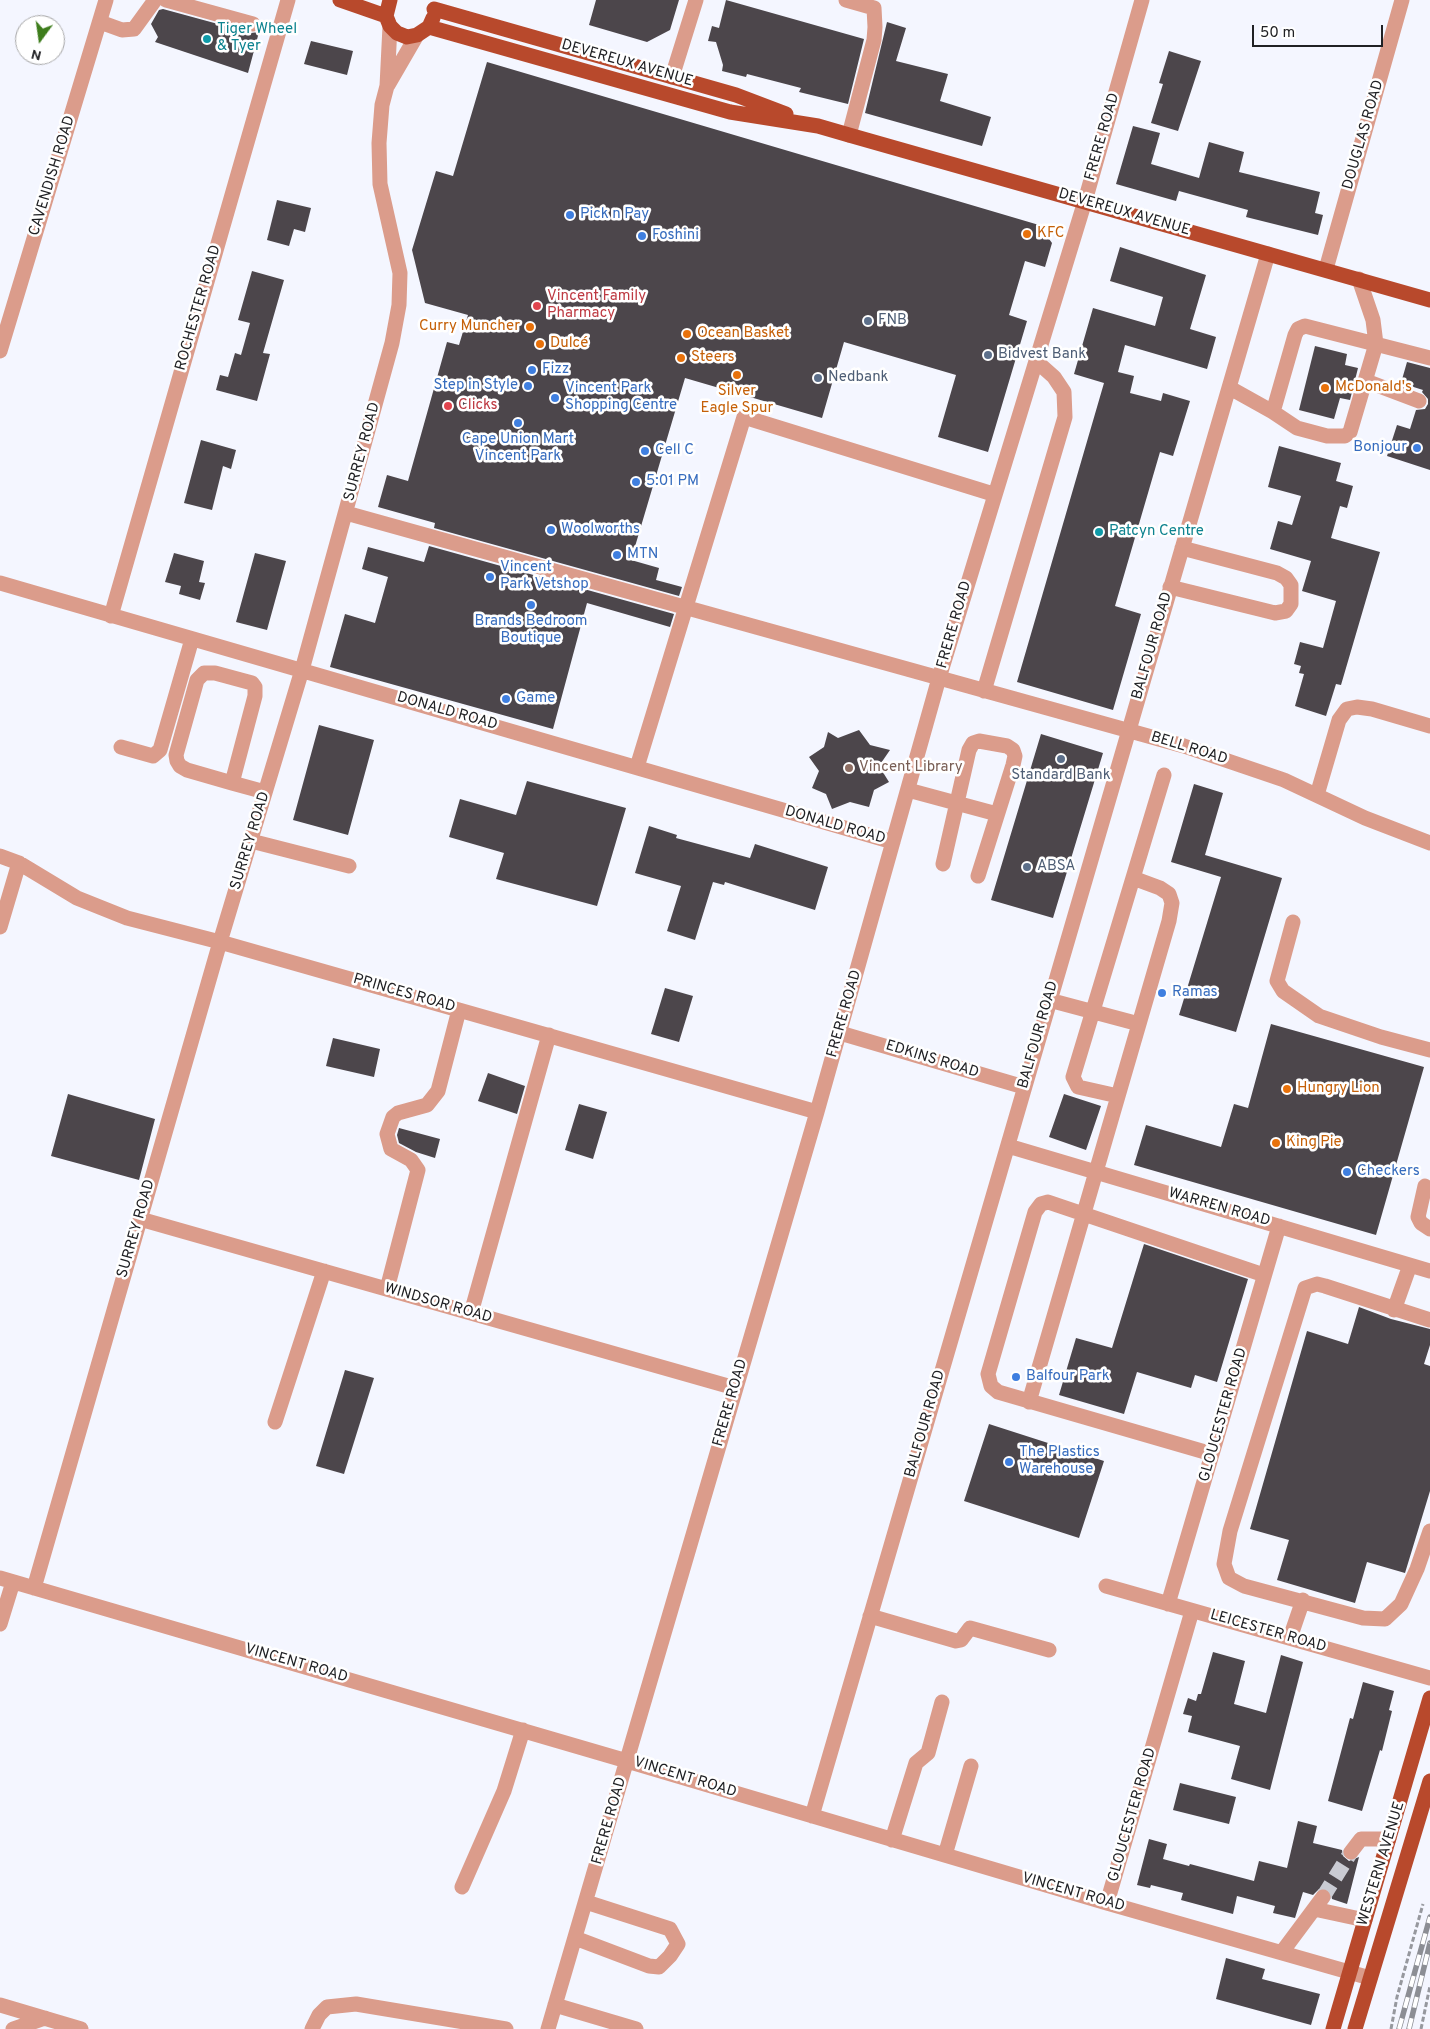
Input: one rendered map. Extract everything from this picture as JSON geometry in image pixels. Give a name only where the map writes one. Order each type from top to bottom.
[{"type":"main road","points":[[340,0],[388,21],[390,0]]},
{"type":"main road","points":[[423,31],[434,18],[432,4]]},
{"type":"main road","name":"DEVEREUX AVENUE","points":[[432,4],[736,95],[818,126]]},
{"type":"main road","name":"DEVEREUX AVENUE","points":[[388,21],[397,33],[407,36],[423,31],[730,112],[818,126],[849,134],[1430,300]]},
{"type":"main road","name":"WESTERN AVENUE","points":[[1333,2029],[1430,1698]]},
{"type":"main road","name":"WESTERN AVENUE","points":[[1355,2029],[1430,1781]]},
{"type":"street","name":"CAVENDISH ROAD","points":[[0,351],[106,0]]},
{"type":"street","points":[[100,22],[122,30],[134,29],[155,0]]},
{"type":"street","points":[[166,0],[252,24]]},
{"type":"street","name":"ROCHESTER ROAD","points":[[111,616],[288,0]]},
{"type":"street","points":[[672,77],[696,0]]},
{"type":"street","points":[[846,0],[874,8],[875,27],[874,40],[849,134]]},
{"type":"street","name":"FRERE ROAD","points":[[548,2029],[840,1033],[939,678],[993,494],[1085,201],[1142,0]]},
{"type":"street","name":"DOUGLAS ROAD","points":[[1326,269],[1402,0]]},
{"type":"street","name":"SURREY ROAD","points":[[34,1588],[220,942],[302,670],[392,343],[399,305],[400,273],[380,184],[380,123],[387,86],[388,21]]},
{"type":"street","name":"SURREY ROAD","points":[[387,86],[423,31]]},
{"type":"street","name":"BALFOUR ROAD","points":[[812,1816],[1268,254]]},
{"type":"street","points":[[1230,388],[1297,428],[1313,433],[1345,436],[1350,432],[1376,344],[1373,320],[1359,279]]},
{"type":"street","points":[[1273,412],[1294,335],[1298,329],[1305,326],[1430,358]]},
{"type":"street","points":[[984,691],[1065,417],[1064,392],[1054,378],[1036,361]]},
{"type":"street","points":[[1366,381],[1419,401]]},
{"type":"street","points":[[636,767],[744,417],[993,494]]},
{"type":"street","name":"BELL ROAD","points":[[346,514],[939,678],[1242,765],[1430,844]]},
{"type":"street","points":[[1170,587],[1275,612],[1286,611],[1291,604],[1290,585],[1286,578],[1276,572],[1182,548]]},
{"type":"street","name":"DONALD ROAD","points":[[0,583],[893,842]]},
{"type":"street","points":[[122,747],[153,756],[160,750],[192,640]]},
{"type":"street","points":[[232,783],[255,696],[255,687],[252,683],[215,673],[204,673],[197,680],[176,755],[177,761],[180,766],[187,770],[232,783],[265,792]]},
{"type":"street","points":[[1317,795],[1339,720],[1347,709],[1357,707],[1372,710],[1430,726]]},
{"type":"street","points":[[944,864],[969,750],[973,743],[986,741],[1008,746],[1013,750],[1015,756],[978,876]]},
{"type":"street","points":[[1118,1096],[1078,1087],[1074,1082],[1074,1069],[1164,775]]},
{"type":"street","points":[[908,790],[997,814]]},
{"type":"street","points":[[251,841],[349,866]]},
{"type":"street","name":"PRINCES ROAD","points":[[0,856],[19,863],[87,902],[127,918],[220,942],[817,1112]]},
{"type":"street","points":[[0,927],[19,863]]},
{"type":"street","points":[[1030,1402],[1169,921],[1172,903],[1169,894],[1160,888],[1133,878]]},
{"type":"street","points":[[1293,922],[1277,980],[1283,991],[1296,1002],[1319,1016],[1381,1037],[1430,1050]]},
{"type":"street","points":[[1049,1000],[1139,1024]]},
{"type":"street","points":[[387,1289],[418,1170],[411,1160],[391,1148],[387,1134],[393,1117],[398,1113],[427,1105],[438,1091],[459,1010]]},
{"type":"street","name":"EDKINS ROAD","points":[[840,1033],[1024,1087]]},
{"type":"street","points":[[471,1313],[549,1035]]},
{"type":"street","name":"WARREN ROAD","points":[[1008,1146],[1430,1271]]},
{"type":"street","points":[[1425,1186],[1418,1217],[1421,1224],[1430,1229]]},
{"type":"street","points":[[1212,1454],[1030,1402],[998,1392],[991,1386],[988,1374],[1029,1231],[1035,1212],[1040,1204],[1048,1202],[1264,1275]]},
{"type":"street","name":"WINDSOR ROAD","points":[[140,1219],[735,1388]]},
{"type":"street","name":"GLOUCESTER ROAD","points":[[1168,1604],[1279,1226]]},
{"type":"street","points":[[1394,1310],[1410,1265]]},
{"type":"street","points":[[275,1422],[324,1271]]},
{"type":"street","points":[[1430,1320],[1317,1284],[1305,1288],[1301,1294],[1230,1531],[1224,1560],[1226,1574],[1233,1581],[1363,1618],[1385,1619],[1401,1604],[1417,1569],[1430,1531]]},
{"type":"street","points":[[0,1624],[6,1580]]},
{"type":"street","name":"VINCENT ROAD","points":[[6,1580],[523,1730],[1107,1903],[1370,1978]]},
{"type":"street","name":"LEICESTER ROAD","points":[[1106,1586],[1430,1678]]},
{"type":"street","points":[[1290,1638],[1303,1600]]},
{"type":"street","name":"GLOUCESTER ROAD","points":[[1107,1903],[1192,1611]]},
{"type":"street","points":[[870,1616],[956,1641],[961,1640],[970,1628],[1049,1650]]},
{"type":"street","points":[[892,1840],[916,1763],[928,1753],[942,1702]]},
{"type":"street","points":[[462,1886],[504,1791],[523,1730]]},
{"type":"street","points":[[945,1855],[971,1766]]},
{"type":"street","points":[[1351,1852],[1361,1839],[1389,1839]]},
{"type":"street","points":[[1282,1952],[1323,1897]]},
{"type":"street","points":[[575,1938],[649,1966],[659,1966],[670,1956],[678,1944],[670,1929],[586,1902]]},
{"type":"street","points":[[1314,1909],[1365,1920]]},
{"type":"street","points":[[312,2029],[319,2015],[328,2007],[340,2004],[356,2004],[506,2029]]},
{"type":"street","points":[[0,2005],[81,2029]]},
{"type":"street","points":[[555,2005],[636,2029]]},
{"type":"street","points":[[13,2029],[45,2018]]},
{"type":"path","points":[[1391,2029],[1397,1997],[1423,1904]]},
{"type":"path","points":[[1420,2029],[1430,1986]]},
{"type":"building","points":[[596,0],[679,0],[670,30],[647,42],[589,25]]},
{"type":"building","points":[[726,0],[864,39],[848,104],[799,92],[801,88],[747,74],[746,77],[722,71],[723,65],[716,42],[708,41],[712,26],[719,28]]},
{"type":"building","name":"Tiger Wheel & Tyer","points":[[163,9],[251,33],[259,32],[248,73],[155,42],[158,37],[151,24],[159,10]]},
{"type":"building","points":[[887,22],[906,28],[896,61],[948,74],[940,101],[991,117],[982,146],[865,113]]},
{"type":"building","points":[[311,41],[353,51],[347,75],[304,64]]},
{"type":"building","points":[[1169,51],[1201,61],[1178,131],[1151,123],[1163,84],[1159,83]]},
{"type":"building","name":"Vincent Park Shopping Centre","points":[[487,62],[1039,225],[1052,243],[1045,267],[1025,261],[1009,315],[1027,321],[988,452],[938,437],[956,375],[844,342],[822,418],[685,378],[631,560],[659,568],[656,580],[682,587],[679,596],[434,528],[435,523],[378,507],[387,475],[408,481],[447,342],[459,345],[468,315],[425,303],[412,250],[436,171],[453,176]]},
{"type":"building","points":[[1133,126],[1160,133],[1151,164],[1199,178],[1209,142],[1244,152],[1239,172],[1320,192],[1315,213],[1323,215],[1318,235],[1246,217],[1248,210],[1179,191],[1176,201],[1116,184]]},
{"type":"building","points":[[277,200],[311,208],[305,232],[294,229],[289,246],[267,240]]},
{"type":"building","name":"Patcyn Centre","points":[[1120,247],[1206,275],[1190,329],[1216,337],[1207,369],[1125,345],[1118,372],[1134,376],[1130,393],[1161,401],[1163,393],[1190,401],[1173,456],[1160,452],[1115,606],[1141,614],[1113,710],[1017,682],[1104,383],[1074,374],[1093,308],[1155,326],[1163,297],[1110,281]]},
{"type":"building","points":[[252,271],[284,280],[263,353],[270,354],[257,401],[216,390],[220,375],[228,377],[235,353],[241,355],[250,323],[238,320]]},
{"type":"building","points":[[1315,346],[1347,354],[1345,365],[1358,368],[1350,400],[1340,398],[1334,419],[1299,410]]},
{"type":"building","points":[[1407,362],[1430,368],[1430,470],[1387,456],[1397,425],[1410,429],[1416,410],[1425,409],[1428,404],[1428,399],[1422,392],[1423,390],[1401,383]]},
{"type":"building","points":[[201,440],[236,450],[231,469],[223,466],[212,510],[184,503]]},
{"type":"building","points":[[1279,446],[1341,463],[1336,481],[1353,486],[1347,508],[1340,506],[1331,538],[1380,552],[1341,685],[1336,684],[1326,716],[1295,706],[1304,674],[1299,673],[1301,666],[1294,664],[1300,642],[1323,648],[1336,601],[1302,591],[1311,561],[1270,549],[1278,521],[1292,525],[1301,496],[1268,487]]},
{"type":"building","points":[[429,546],[674,614],[670,627],[587,603],[553,729],[330,667],[345,614],[375,623],[388,577],[362,569],[368,547],[424,562]]},
{"type":"building","points":[[174,553],[204,561],[199,582],[205,583],[200,600],[179,594],[181,586],[165,582]]},
{"type":"building","points":[[255,553],[286,561],[267,630],[236,622]]},
{"type":"building","points":[[319,725],[374,740],[348,835],[293,820]]},
{"type":"building","name":"Vincent Library","points":[[859,730],[870,745],[890,750],[879,766],[889,782],[874,790],[869,807],[850,802],[832,809],[826,794],[812,788],[819,771],[809,757],[824,747],[828,732],[838,738]]},
{"type":"building","points":[[1041,734],[1103,753],[1053,918],[991,900]]},
{"type":"building","points":[[527,781],[626,808],[597,906],[496,879],[504,853],[449,837],[460,799],[516,815]]},
{"type":"building","points":[[1194,784],[1223,793],[1205,855],[1282,878],[1236,1032],[1179,1015],[1221,877],[1171,862]]},
{"type":"building","points":[[649,826],[677,835],[676,838],[750,858],[755,844],[828,867],[815,910],[725,882],[724,885],[713,882],[695,940],[667,931],[681,886],[635,873]]},
{"type":"building","points":[[665,988],[693,996],[679,1042],[651,1034]]},
{"type":"building","points":[[1271,1024],[1424,1067],[1376,1235],[1134,1165],[1146,1125],[1221,1147],[1234,1104],[1248,1108]]},
{"type":"building","points":[[333,1038],[380,1049],[374,1077],[326,1066]]},
{"type":"building","points":[[488,1073],[525,1086],[517,1114],[478,1101]]},
{"type":"building","points":[[68,1094],[155,1119],[139,1180],[51,1156]]},
{"type":"building","points":[[1064,1094],[1101,1106],[1086,1150],[1049,1137]]},
{"type":"building","points":[[579,1104],[607,1112],[593,1159],[565,1150]]},
{"type":"building","points":[[399,1128],[440,1139],[435,1158],[416,1152],[399,1143],[397,1135]]},
{"type":"building","points":[[1144,1244],[1248,1279],[1217,1382],[1195,1375],[1191,1388],[1137,1372],[1124,1414],[1059,1395],[1076,1338],[1112,1348]]},
{"type":"building","points":[[1359,1307],[1391,1319],[1430,1329],[1430,1345],[1424,1364],[1430,1366],[1430,1491],[1405,1573],[1367,1562],[1355,1603],[1277,1580],[1289,1540],[1250,1529],[1307,1331],[1348,1344]]},
{"type":"building","points":[[345,1370],[374,1378],[344,1474],[316,1466]]},
{"type":"building","points":[[989,1424],[1104,1461],[1079,1538],[964,1501]]},
{"type":"building","points":[[1213,1652],[1245,1661],[1234,1704],[1266,1713],[1281,1655],[1303,1662],[1270,1790],[1231,1779],[1240,1746],[1188,1732],[1192,1716],[1183,1714],[1188,1698],[1196,1701],[1198,1694],[1201,1694]]},
{"type":"building","points":[[1363,1682],[1394,1691],[1389,1710],[1392,1711],[1382,1751],[1380,1750],[1362,1811],[1328,1801],[1350,1718],[1353,1719]]},
{"type":"building","points":[[1180,1783],[1236,1797],[1229,1824],[1173,1810]]},
{"type":"building","points":[[1298,1821],[1317,1826],[1313,1843],[1342,1850],[1343,1856],[1349,1861],[1359,1857],[1347,1904],[1332,1899],[1331,1893],[1324,1888],[1319,1889],[1313,1895],[1303,1892],[1295,1918],[1273,1913],[1275,1906],[1237,1896],[1233,1914],[1181,1900],[1183,1893],[1151,1885],[1150,1888],[1137,1885],[1149,1839],[1167,1844],[1163,1859],[1254,1881],[1259,1861],[1287,1868]]},
{"type":"building","points":[[1226,1958],[1265,1969],[1262,1979],[1320,1994],[1311,2025],[1216,1999]]},
{"type":"tunnel","points":[[1323,1897],[1351,1852]]},
{"type":"railway","points":[[1399,2029],[1430,1917]]},
{"type":"railway","points":[[1409,2029],[1430,1943]]},
{"type":"place","name":"Tiger Wheel & Tyer","points":[[207,39]]},
{"type":"place","name":"Pick n Pay","points":[[570,215]]},
{"type":"place","name":"KFC","points":[[1027,234]]},
{"type":"place","name":"Foshini","points":[[642,236]]},
{"type":"place","name":"Vincent Family Pharmacy","points":[[537,306]]},
{"type":"place","name":"FNB","points":[[868,321]]},
{"type":"place","name":"Curry Muncher","points":[[530,327]]},
{"type":"place","name":"Ocean Basket","points":[[687,334]]},
{"type":"place","name":"Dulcé","points":[[540,344]]},
{"type":"place","name":"Bidvest Bank","points":[[988,355]]},
{"type":"place","name":"Steers","points":[[681,358]]},
{"type":"place","name":"Fizz","points":[[532,370]]},
{"type":"place","name":"Silver Eagle Spur","points":[[737,375]]},
{"type":"place","name":"Nedbank","points":[[818,378]]},
{"type":"place","name":"Step in Style","points":[[528,386]]},
{"type":"place","name":"McDonald's","points":[[1325,388]]},
{"type":"place","name":"Vincent Park Shopping Centre","points":[[555,398]]},
{"type":"place","name":"Clicks","points":[[448,406]]},
{"type":"place","name":"Cape Union Mart Vincent Park","points":[[518,423]]},
{"type":"place","name":"Bonjour","points":[[1417,448]]},
{"type":"place","name":"Cell C","points":[[645,451]]},
{"type":"place","name":"5:01 PM","points":[[636,482]]},
{"type":"place","name":"Woolworths","points":[[551,530]]},
{"type":"place","name":"Patcyn Centre","points":[[1099,532]]},
{"type":"place","name":"MTN","points":[[617,555]]},
{"type":"place","name":"Vincent Park Vetshop","points":[[490,577]]},
{"type":"place","name":"Brands Bedroom Boutique","points":[[531,605]]},
{"type":"place","name":"Game","points":[[506,699]]},
{"type":"place","name":"Standard Bank","points":[[1061,759]]},
{"type":"place","name":"Vincent Library","points":[[849,768]]},
{"type":"place","name":"ABSA","points":[[1027,867]]},
{"type":"place","name":"Ramas","points":[[1162,993]]},
{"type":"place","name":"Hungry Lion","points":[[1287,1089]]},
{"type":"place","name":"King Pie","points":[[1276,1143]]},
{"type":"place","name":"Checkers","points":[[1347,1172]]},
{"type":"place","name":"Balfour Park","points":[[1016,1377]]},
{"type":"place","name":"The Plastics Warehouse","points":[[1009,1462]]}]
